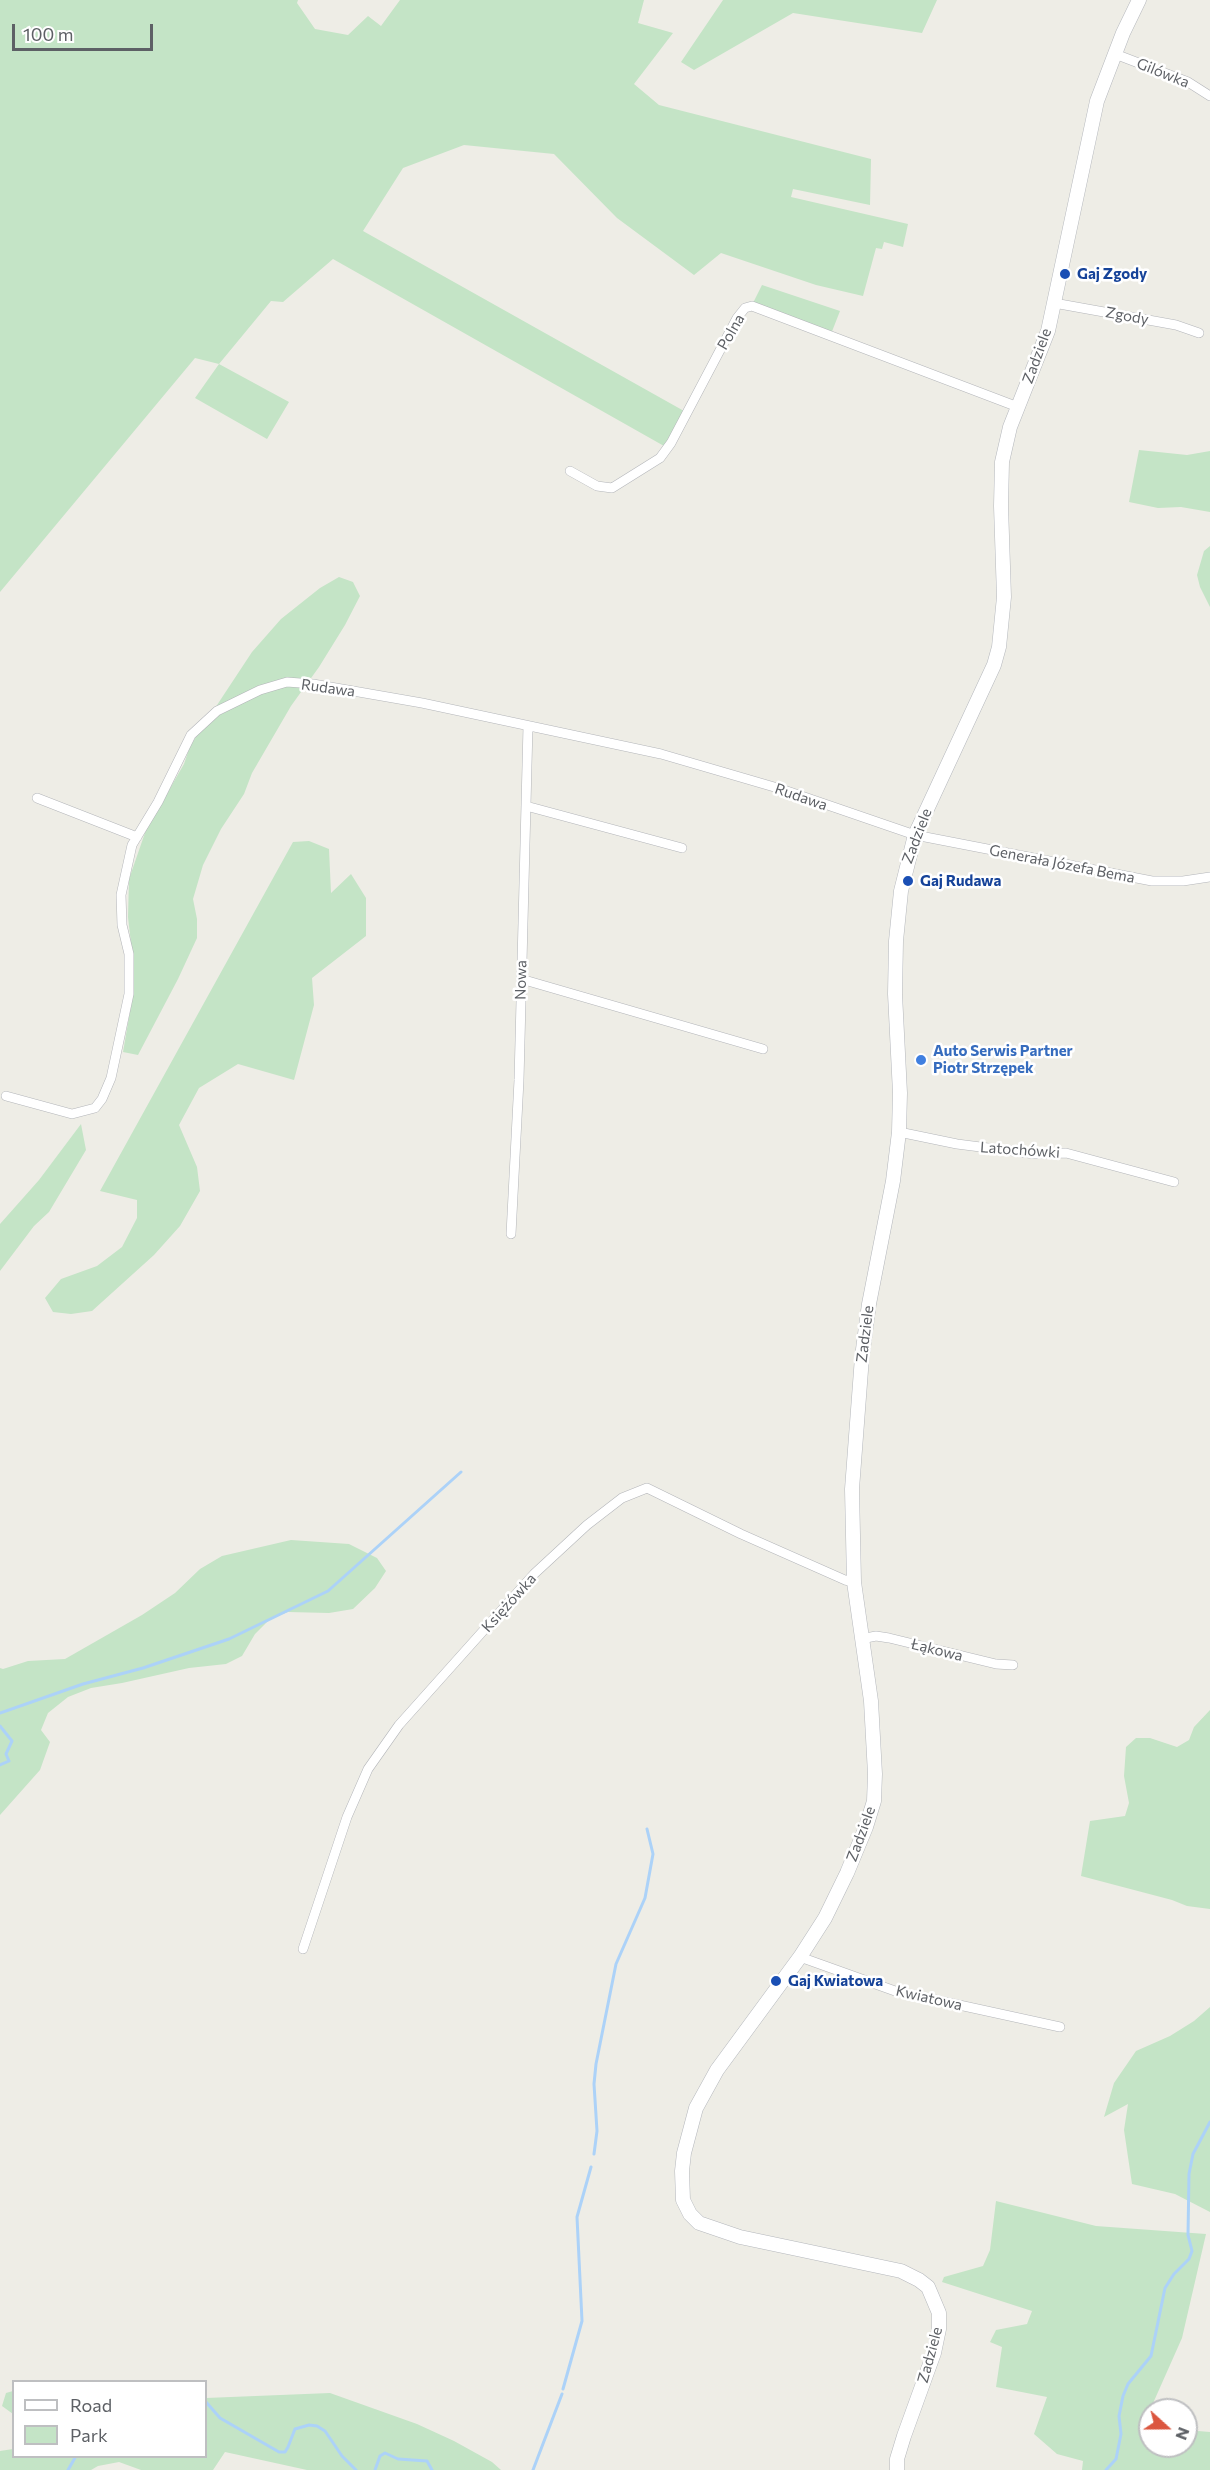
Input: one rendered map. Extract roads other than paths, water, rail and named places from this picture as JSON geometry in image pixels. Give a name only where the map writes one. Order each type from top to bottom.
[{"type":"street","name":"Zadziele","points":[[897,2470],[897,2459],[934,2353],[939,2329],[939,2313],[928,2287],[920,2280],[901,2271],[740,2237],[699,2223],[690,2214],[683,2200],[681,2189],[684,2153],[696,2108],[717,2070],[800,1957],[835,1899],[866,1827],[874,1801],[876,1774],[871,1701],[854,1582],[852,1489],[862,1357],[872,1286],[893,1181],[899,1132],[897,929],[904,870],[915,835],[988,682],[999,647],[1004,597],[1000,506],[1002,462],[1010,427],[1041,351],[1054,303],[1097,101],[1139,0]]},
{"type":"street","name":"Gilówka","points":[[1115,54],[1188,82],[1210,96]]},
{"type":"street","name":"Zgody","points":[[1054,303],[1176,325],[1199,333]]},
{"type":"street","name":"Polna","points":[[570,471],[597,486],[612,488],[660,458],[671,443],[737,318],[745,308],[752,306],[1018,407]]},
{"type":"street","name":"Rudawa","points":[[6,1096],[72,1114],[95,1108],[106,1092],[129,994],[129,954],[122,925],[121,895],[132,845],[159,800],[191,735],[217,711],[260,690],[286,682],[313,684],[422,703],[662,754],[723,771],[915,835]]},
{"type":"street","name":"Nowa","points":[[511,1234],[519,1080],[528,726]]},
{"type":"street","points":[[37,798],[136,837]]},
{"type":"street","points":[[526,806],[682,848]]},
{"type":"street","name":"Generała Józefa Bema","points":[[915,835],[1152,880],[1183,881],[1210,878]]},
{"type":"street","points":[[521,979],[763,1049]]},
{"type":"street","name":"Latochówki","points":[[899,1132],[957,1144],[1024,1153],[1066,1153],[1174,1182]]},
{"type":"street","name":"Księżówka","points":[[303,1948],[347,1817],[368,1769],[380,1751],[399,1725],[534,1574],[587,1525],[622,1498],[647,1488],[741,1534],[854,1582]]},
{"type":"street","name":"Łąkowa","points":[[861,1639],[876,1636],[889,1638],[996,1664],[1013,1665]]},
{"type":"street","name":"Kwiatowa","points":[[800,1957],[895,1991],[1060,2027]]},
{"type":"waterway","points":[[0,1713],[83,1684],[143,1668],[229,1639],[328,1591],[461,1472]]},
{"type":"waterway","points":[[0,1726],[12,1741],[6,1754],[9,1761],[0,1765]]},
{"type":"waterway","points":[[594,2154],[597,2131],[594,2084],[596,2064],[616,1964],[645,1898],[653,1854],[647,1829]]},
{"type":"waterway","points":[[1106,2470],[1116,2459],[1121,2434],[1119,2416],[1123,2396],[1128,2384],[1151,2356],[1165,2288],[1174,2274],[1189,2259],[1192,2251],[1188,2235],[1189,2174],[1193,2154],[1210,2122]]},
{"type":"waterway","points":[[563,2389],[582,2321],[577,2217],[591,2167]]},
{"type":"waterway","points":[[533,2470],[562,2394]]},
{"type":"waterway","points":[[207,2403],[220,2418],[279,2452],[285,2452],[295,2429],[309,2425],[317,2426],[325,2431],[342,2456],[356,2470]]},
{"type":"waterway","points":[[375,2470],[380,2456],[385,2453],[398,2459],[427,2461],[432,2470]]},
{"type":"waterway","points":[[68,2470],[75,2458]]},
{"type":"place","name":"Gaj Zgody","points":[[1065,274]]},
{"type":"place","name":"Gaj Rudawa","points":[[908,881]]},
{"type":"place","name":"Auto Serwis Partner Piotr Strzępek","points":[[921,1060]]},
{"type":"place","name":"Gaj Kwiatowa","points":[[776,1981]]}]
